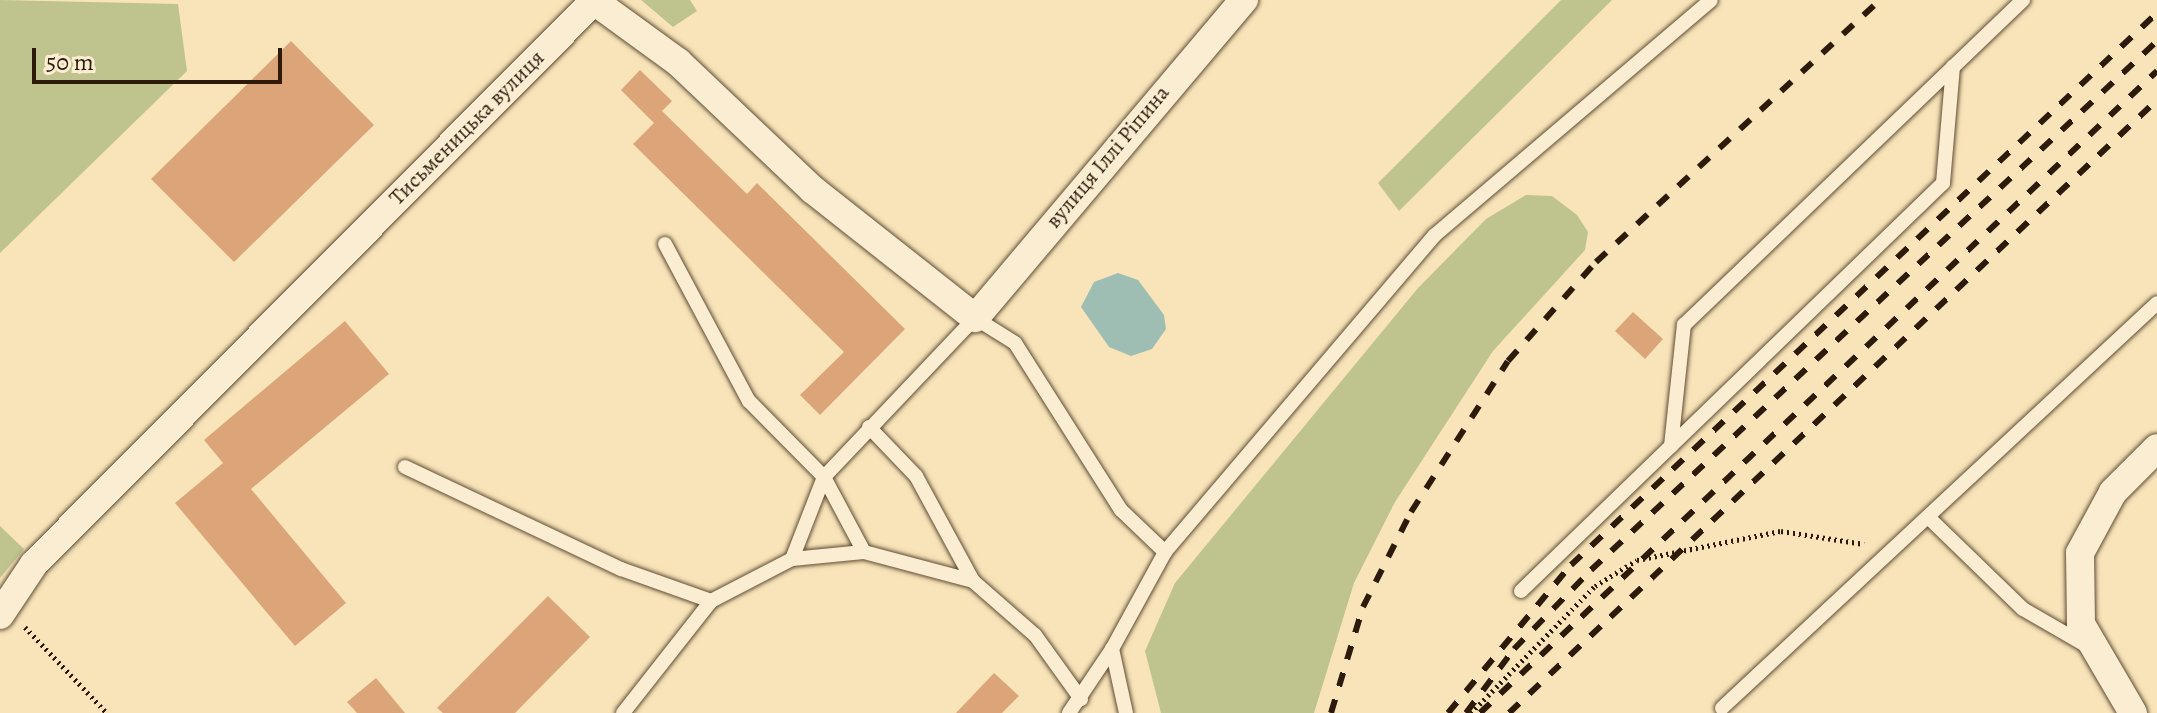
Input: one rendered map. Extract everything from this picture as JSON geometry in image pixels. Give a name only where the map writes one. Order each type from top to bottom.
[{"type":"street","name":"Тисьменицька вулиця","points":[[2,610],[34,564],[593,0],[678,62],[813,190],[975,318]]},
{"type":"street","name":"вулиця Іллі Ріпина","points":[[975,318],[1244,0]]},
{"type":"street","points":[[2133,713],[2091,648],[2081,624],[2080,553],[2113,492],[2157,448]]},
{"type":"lane","points":[[1069,713],[1112,649],[1165,552],[1435,235],[1711,0]]},
{"type":"lane","points":[[1671,446],[1684,325],[2023,0]]},
{"type":"lane","points":[[1521,591],[1943,183],[1953,66]]},
{"type":"lane","points":[[665,244],[749,401],[824,477],[864,552]]},
{"type":"lane","points":[[1722,708],[2157,303]]},
{"type":"lane","points":[[792,559],[824,477],[975,318],[1015,343],[1121,510],[1165,552]]},
{"type":"lane","points":[[869,427],[916,476],[973,581],[1035,635],[1081,699]]},
{"type":"lane","points":[[405,467],[621,569],[711,601]]},
{"type":"lane","points":[[1928,517],[2023,609],[2091,648]]},
{"type":"lane","points":[[623,713],[711,601],[792,559],[864,552],[973,581]]},
{"type":"lane","points":[[1112,649],[1126,713]]},
{"type":"path","points":[[1471,713],[1595,586],[1637,560],[1781,531],[1893,549]]},
{"type":"path","points":[[2,610],[107,713]]},
{"type":"green space","points":[[0,0],[178,4],[187,71],[0,253]]},
{"type":"green space","points":[[641,0],[690,0],[697,11],[673,27]]},
{"type":"green space","points":[[1561,0],[1612,0],[1399,211],[1378,183]]},
{"type":"green space","points":[[1526,195],[1552,196],[1577,215],[1588,232],[1585,250],[1493,351],[1395,502],[1354,583],[1314,713],[1161,713],[1145,651],[1175,583],[1418,288],[1486,219]]},
{"type":"green space","points":[[0,526],[24,549],[0,578]]},
{"type":"water","points":[[1118,273],[1138,280],[1164,315],[1166,329],[1152,349],[1131,356],[1109,347],[1081,307],[1094,282]]},
{"type":"building","points":[[291,41],[374,125],[234,262],[151,179]]},
{"type":"building","points":[[640,70],[672,101],[662,111],[747,194],[757,183],[905,329],[820,415],[800,395],[844,352],[633,144],[654,123],[621,90]]},
{"type":"building","points":[[1633,312],[1663,339],[1645,359],[1615,331]]},
{"type":"building","points":[[345,321],[389,374],[251,489],[346,603],[295,646],[175,503],[223,463],[204,440]]},
{"type":"building","points":[[548,596],[590,637],[515,713],[443,713],[437,708]]},
{"type":"building","points":[[994,673],[1019,696],[1002,713],[956,713]]},
{"type":"building","points":[[376,678],[405,713],[357,713],[347,702]]},
{"type":"railway","points":[[1331,713],[1363,607],[1411,512],[1508,361],[1596,262],[1880,0]]},
{"type":"railway","points":[[1448,713],[1571,565],[2157,13]]},
{"type":"railway","points":[[1466,713],[1514,649],[1591,570],[2157,41]]},
{"type":"railway","points":[[1480,713],[2157,71]]},
{"type":"railway","points":[[1509,713],[2157,100]]}]
